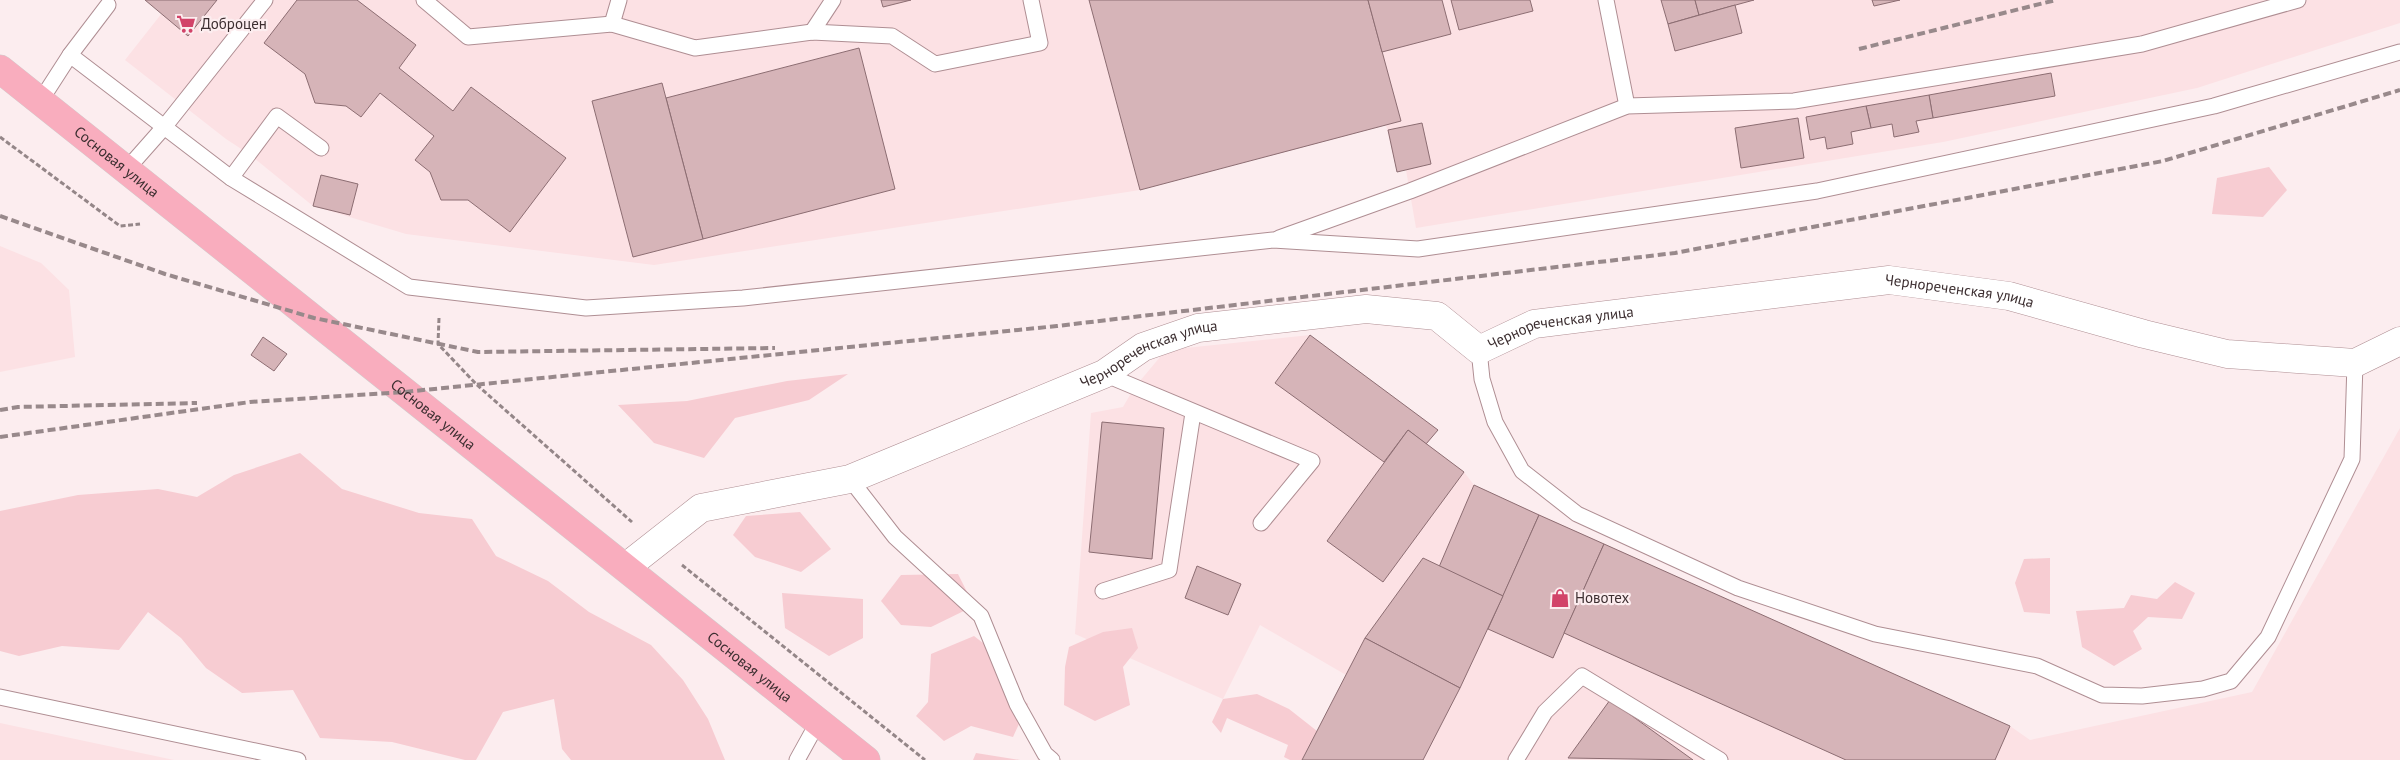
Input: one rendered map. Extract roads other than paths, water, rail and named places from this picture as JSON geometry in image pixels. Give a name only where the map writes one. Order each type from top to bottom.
[{"type":"main road","name":"Сосновая улица","points":[[0,69],[866,760]]},
{"type":"street","name":"Чернореченская улица","points":[[626,567],[701,508],[850,479],[1104,374],[1143,347],[1198,328],[1366,309],[1437,316],[1479,350],[1534,324],[1889,280],[2010,296],[2144,334],[2227,354],[2355,363]]},
{"type":"street","points":[[2355,363],[2400,341]]},
{"type":"lane","points":[[127,169],[165,126],[264,0]]},
{"type":"lane","points":[[424,0],[468,37],[612,24],[695,48],[812,32],[892,36],[935,64],[1040,43],[1030,0]]},
{"type":"lane","points":[[612,24],[619,0]]},
{"type":"lane","points":[[812,32],[833,0]]},
{"type":"lane","points":[[1606,0],[1627,106]]},
{"type":"lane","points":[[1273,240],[1410,191],[1627,106],[1794,102],[2142,44],[2298,0]]},
{"type":"lane","points":[[41,100],[70,55],[108,5]]},
{"type":"lane","points":[[70,55],[231,178],[409,287],[586,308],[743,298],[1273,240],[1418,249],[1817,191],[2214,106],[2400,52]]},
{"type":"lane","points":[[231,178],[277,116],[321,148]]},
{"type":"lane","points":[[1479,350],[1482,379],[1495,422],[1522,471],[1577,514],[1738,588],[1875,634],[2037,666],[2102,695],[2142,696],[2202,689],[2231,682],[2268,637],[2352,459],[2355,363]]},
{"type":"lane","points":[[1104,374],[1193,413],[1312,461],[1261,523]]},
{"type":"lane","points":[[1103,591],[1168,570],[1193,413]]},
{"type":"lane","points":[[850,479],[895,537],[981,616],[1017,704],[1045,754],[1052,760]]},
{"type":"lane","points":[[1516,760],[1545,712],[1582,676],[1720,760]]},
{"type":"lane","points":[[0,697],[298,760]]},
{"type":"lane","points":[[797,760],[818,722]]},
{"type":"railway","points":[[1859,49],[2056,0]]},
{"type":"railway","points":[[0,437],[250,402],[404,392],[1057,326],[1675,253],[2163,161],[2400,90]]},
{"type":"railway","points":[[0,216],[165,274],[314,318],[478,352],[775,348]]},
{"type":"railway","points":[[0,410],[18,407],[197,403]]},
{"type":"place","name":"Доброцен","points":[[186,24]]},
{"type":"place","name":"Новотех","points":[[1560,598]]}]
